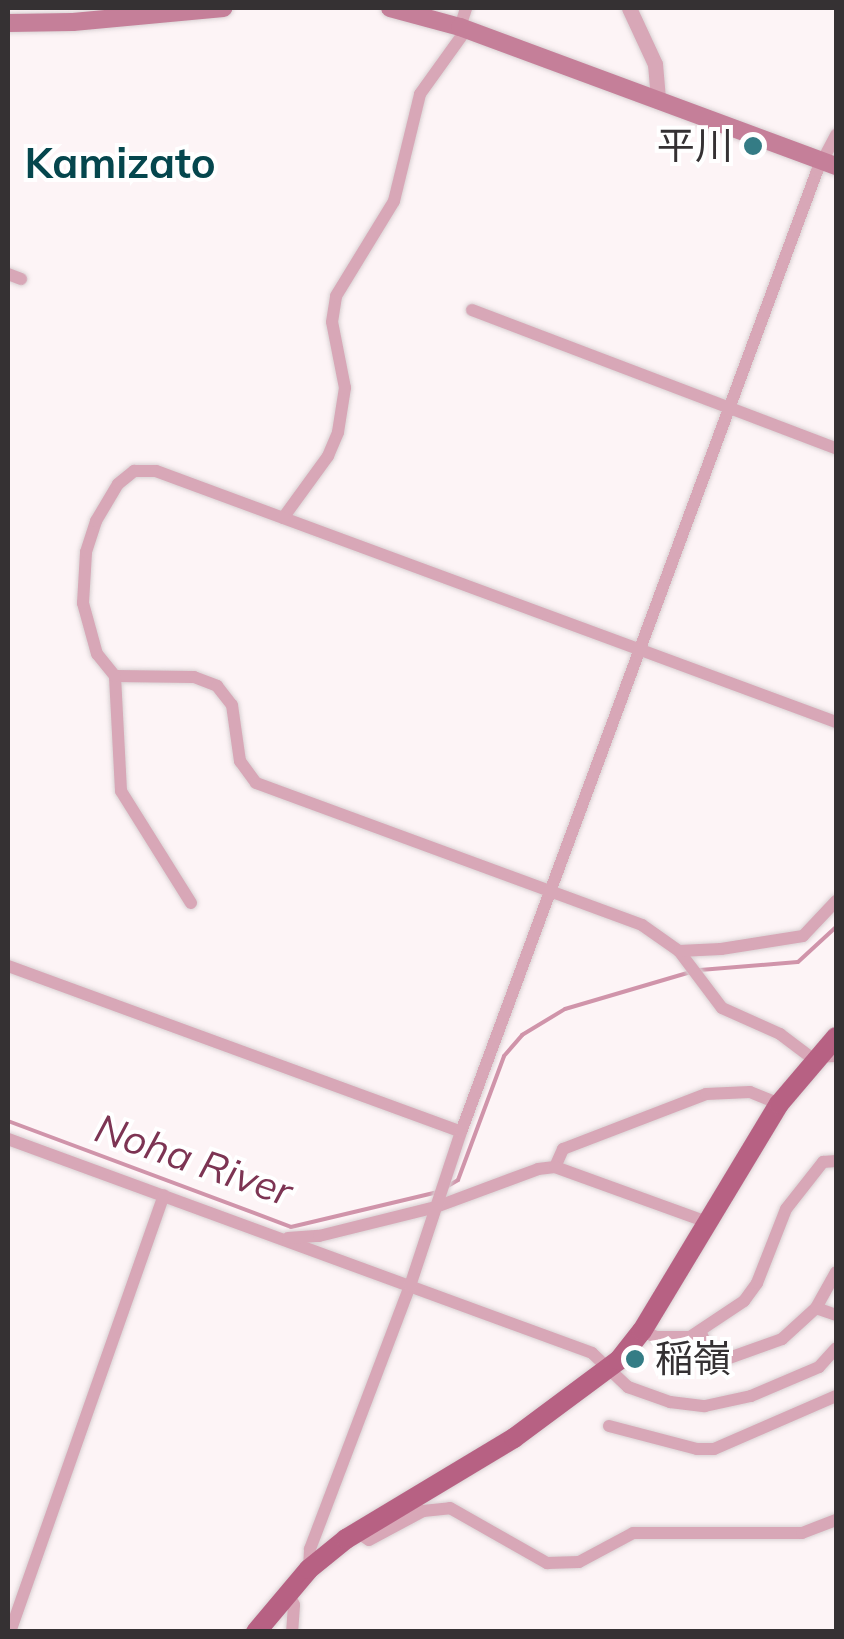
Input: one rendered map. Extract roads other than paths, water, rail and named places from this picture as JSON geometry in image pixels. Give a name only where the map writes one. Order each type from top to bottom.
[{"type":"main road","points":[[8,23],[223,8]]},
{"type":"main road","points":[[390,8],[463,28],[829,164]]},
{"type":"main road","points":[[256,1632],[310,1569],[357,1532],[514,1438],[610,1368],[642,1332],[779,1104],[826,1056],[836,1038]]},
{"type":"street","points":[[282,518],[328,456],[338,432],[345,388],[332,322],[336,296],[394,201],[400,159],[420,94],[463,28],[466,8]]},
{"type":"street","points":[[629,8],[655,64],[658,100]]},
{"type":"street","points":[[310,1569],[310,1549],[410,1286],[461,1132],[730,410],[829,164],[836,135]]},
{"type":"street","points":[[472,310],[836,448]]},
{"type":"street","points":[[192,903],[121,791],[115,676],[97,654],[83,602],[86,552],[96,522],[118,484],[134,471],[156,471],[836,722]]},
{"type":"street","points":[[115,676],[194,677],[217,686],[232,705],[240,761],[256,783],[642,924],[679,951],[722,1008],[826,1056]]},
{"type":"street","points":[[679,951],[802,936],[836,901]]},
{"type":"street","points":[[8,966],[461,1132]]},
{"type":"street","points":[[555,1167],[563,1149],[706,1094],[750,1092],[779,1104]]},
{"type":"street","points":[[8,1139],[592,1353],[639,1393],[705,1406],[751,1396],[819,1368],[836,1348]]},
{"type":"street","points":[[642,1332],[678,1339],[700,1332],[744,1302],[757,1283],[786,1210],[824,1162],[836,1161]]},
{"type":"street","points":[[281,1238],[319,1236],[436,1207],[538,1169],[555,1167],[707,1222]]},
{"type":"street","points":[[10,1632],[164,1195]]},
{"type":"street","points":[[700,1332],[716,1363],[782,1339],[816,1308],[836,1272]]},
{"type":"street","points":[[816,1308],[836,1315]]},
{"type":"street","points":[[609,1426],[697,1449],[714,1448],[836,1396]]},
{"type":"street","points":[[357,1532],[369,1540],[423,1511],[450,1508],[547,1563],[579,1562],[633,1533],[802,1533],[836,1520]]},
{"type":"street","points":[[288,1593],[294,1604],[292,1632]]},
{"type":"waterway","name":"Noha River","points":[[700,970],[798,962],[836,927]]},
{"type":"waterway","name":"Noha River","points":[[446,1187],[458,1180],[504,1056],[522,1035],[565,1009],[691,972]]},
{"type":"waterway","name":"Noha River","points":[[8,1121],[291,1227],[438,1192]]},
{"type":"place","name":"平川","points":[[753,146]]},
{"type":"place","name":"稲嶺","points":[[635,1359]]},
{"type":"district","name":"Kamizato","points":[[120,163]]}]
